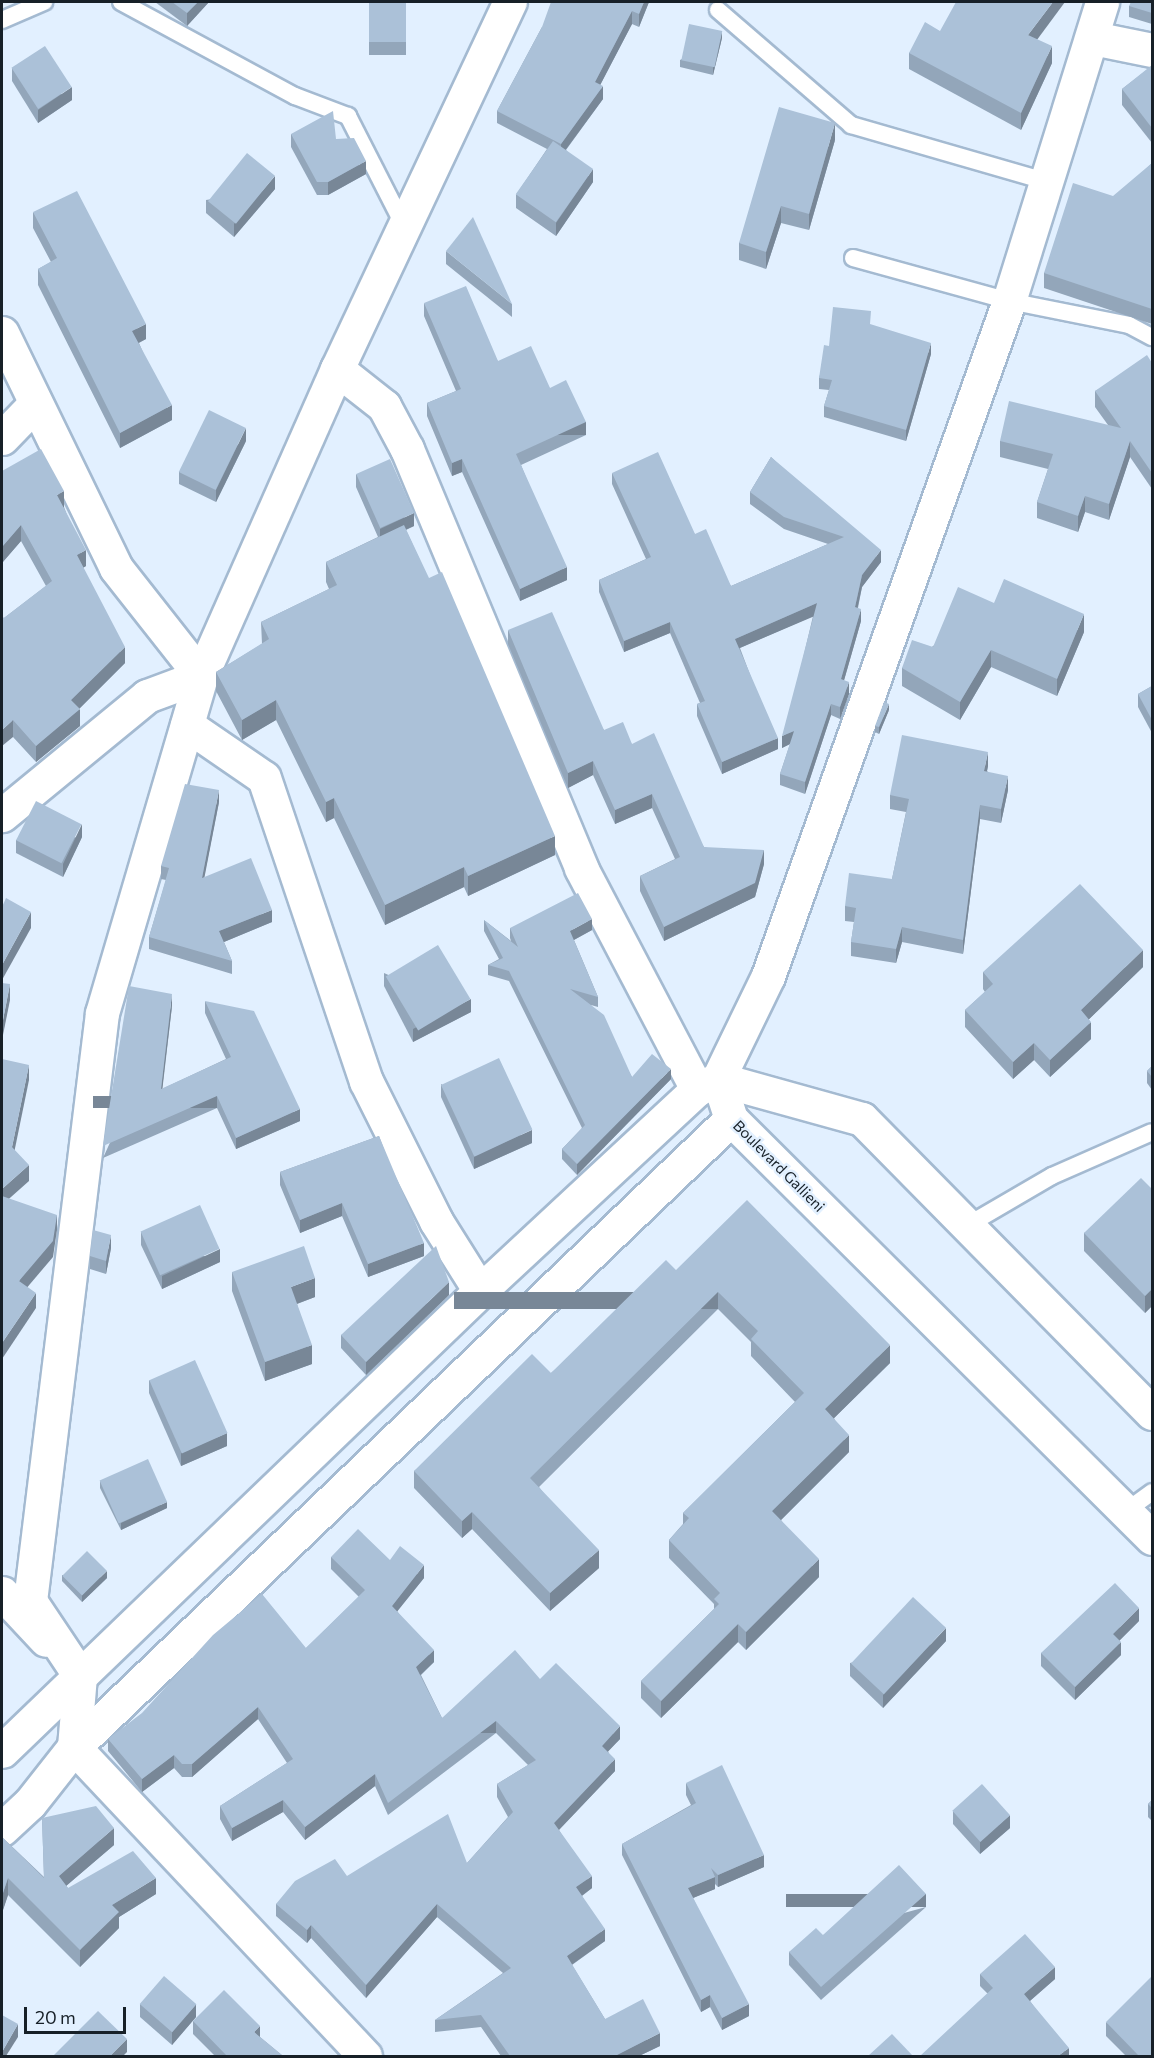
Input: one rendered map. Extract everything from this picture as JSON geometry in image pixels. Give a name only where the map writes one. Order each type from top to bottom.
[{"type":"street","points":[[365,2056],[74,1747],[80,1676],[30,1601],[102,1013],[201,676],[337,369],[510,2]]},
{"type":"street","points":[[2,1751],[480,1291],[708,1084],[768,976],[1009,301],[1045,181],[1093,38],[1102,2]]},
{"type":"street","points":[[1093,38],[1152,50]]},
{"type":"street","points":[[2,333],[34,405],[116,568],[201,676]]},
{"type":"street","name":"Boulevard Gallieni","points":[[337,369],[384,406],[407,448],[580,868],[731,1119],[1152,1538]]},
{"type":"street","points":[[2,438],[34,405]]},
{"type":"street","points":[[2,814],[147,696],[201,676]]},
{"type":"street","points":[[187,725],[264,778],[366,1081],[436,1221],[480,1291]]},
{"type":"street","points":[[708,1084],[862,1119],[1152,1413]]},
{"type":"street","points":[[2,1829],[30,1803],[74,1747],[731,1119]]},
{"type":"street","points":[[2,1593],[80,1676]]},
{"type":"lane","points":[[2,20],[44,2]]},
{"type":"lane","points":[[122,2],[295,96],[348,116],[404,226]]},
{"type":"lane","points":[[717,10],[851,125],[1045,181]]},
{"type":"lane","points":[[853,258],[1009,301],[1129,325],[1152,337]]},
{"type":"lane","points":[[968,1225],[1052,1176],[1152,1132]]},
{"type":"lane","points":[[1126,1511],[1152,1492]]},
{"type":"building","points":[[172,2],[198,2],[187,13]]},
{"type":"building","points":[[369,2],[406,2],[406,42],[369,42]]},
{"type":"building","points":[[551,2],[644,2],[639,14],[632,11],[595,82],[603,86],[561,144],[497,111],[542,27]]},
{"type":"building","points":[[956,2],[1053,2],[1028,35],[1052,46],[1021,113],[909,53],[925,22],[940,31]]},
{"type":"building","points":[[1131,2],[1152,2],[1152,13],[1129,6]]},
{"type":"building","points":[[689,24],[722,31],[715,67],[681,60]]},
{"type":"building","points":[[45,46],[72,87],[38,109],[11,68]]},
{"type":"building","points":[[1152,65],[1152,128],[1122,89]]},
{"type":"building","points":[[779,107],[835,123],[809,214],[781,206],[766,252],[739,243]]},
{"type":"building","points":[[333,111],[336,139],[354,138],[366,161],[328,182],[317,182],[291,134]]},
{"type":"building","points":[[553,141],[593,169],[556,222],[516,194]]},
{"type":"building","points":[[247,153],[275,176],[236,224],[208,201]]},
{"type":"building","points":[[1152,163],[1152,309],[1044,273],[1073,183],[1113,196]]},
{"type":"building","points":[[77,191],[146,324],[132,331],[172,405],[120,433],[38,269],[57,258],[33,212]]},
{"type":"building","points":[[473,217],[512,304],[446,251]]},
{"type":"building","points":[[466,286],[498,361],[531,346],[550,388],[566,380],[586,422],[516,454],[567,567],[520,589],[462,459],[452,463],[427,403],[461,389],[424,303]]},
{"type":"building","points":[[833,307],[871,311],[870,324],[931,343],[906,430],[824,406],[832,380],[819,378],[824,345],[829,346]]},
{"type":"building","points":[[1147,355],[1152,363],[1152,473],[1130,441],[1109,504],[1085,496],[1078,516],[1037,502],[1053,454],[1000,441],[1009,401],[1121,428],[1095,391]]},
{"type":"building","points":[[209,410],[246,428],[216,490],[179,472]]},
{"type":"building","points":[[41,449],[64,491],[57,495],[86,550],[77,555],[125,647],[71,700],[80,709],[36,746],[13,720],[2,730],[2,616],[4,618],[52,581],[21,525],[2,547],[2,471]]},
{"type":"building","points":[[658,452],[695,534],[706,529],[731,586],[844,537],[784,517],[750,492],[771,457],[881,550],[862,575],[855,607],[861,609],[841,679],[849,682],[840,707],[831,704],[805,782],[780,774],[794,731],[782,736],[817,603],[735,639],[778,738],[722,762],[697,704],[705,701],[670,622],[624,641],[599,580],[651,557],[612,473]]},
{"type":"building","points":[[390,459],[414,513],[380,528],[356,474]]},
{"type":"building","points":[[404,525],[429,578],[442,572],[555,836],[468,876],[464,867],[385,905],[334,798],[326,802],[276,700],[242,720],[216,672],[269,639],[261,622],[337,585],[326,562]]},
{"type":"building","points":[[1004,579],[1084,614],[1057,679],[991,650],[960,702],[902,668],[912,640],[933,647],[958,587],[994,603]]},
{"type":"building","points":[[552,612],[604,730],[623,722],[632,744],[654,733],[704,847],[764,850],[755,883],[664,927],[640,876],[680,857],[652,794],[615,810],[593,761],[568,773],[508,630]]},
{"type":"building","points":[[1152,686],[1152,720],[1138,694]]},
{"type":"building","points":[[884,702],[889,704],[879,727],[875,726]]},
{"type":"building","points":[[902,735],[988,752],[984,771],[1008,776],[1001,809],[980,805],[963,940],[902,927],[896,949],[851,942],[856,908],[845,906],[849,873],[892,879],[909,799],[890,795]]},
{"type":"building","points":[[185,784],[219,790],[202,878],[251,858],[272,910],[219,931],[232,961],[149,937],[169,868],[161,866]]},
{"type":"building","points":[[36,801],[81,824],[61,863],[16,840]]},
{"type":"building","points":[[1080,884],[1143,950],[1081,1010],[1091,1022],[1050,1060],[1034,1043],[1013,1062],[965,1010],[993,984],[983,972]]},
{"type":"building","points":[[578,893],[592,919],[570,931],[598,997],[570,989],[604,1015],[632,1077],[652,1054],[671,1069],[577,1164],[562,1149],[585,1125],[509,971],[488,965],[503,958],[484,920],[518,947],[510,928]]},
{"type":"building","points":[[6,898],[31,912],[2,965],[2,907]]},
{"type":"building","points":[[438,945],[470,999],[418,1030],[386,976]]},
{"type":"building","points":[[2,983],[10,984],[2,1025]]},
{"type":"building","points":[[129,986],[172,994],[161,1089],[231,1057],[205,1001],[254,1011],[300,1109],[236,1138],[217,1096],[103,1146]]},
{"type":"building","points":[[499,1058],[532,1130],[474,1157],[441,1085]]},
{"type":"building","points":[[2,1059],[29,1065],[12,1147],[29,1165],[2,1189]]},
{"type":"building","points":[[1152,1066],[1152,1077],[1147,1071]]},
{"type":"building","points":[[379,1136],[424,1243],[368,1264],[342,1203],[300,1220],[280,1172]]},
{"type":"building","points":[[1141,1178],[1152,1189],[1152,1289],[1145,1296],[1084,1233]]},
{"type":"building","points":[[2,1196],[57,1215],[53,1241],[19,1281],[36,1293],[2,1343]]},
{"type":"building","points":[[747,1200],[890,1345],[825,1409],[849,1435],[772,1511],[819,1559],[746,1632],[738,1624],[661,1701],[641,1681],[719,1604],[714,1599],[720,1593],[669,1540],[689,1518],[683,1513],[804,1393],[751,1339],[758,1331],[718,1292],[530,1478],[599,1550],[550,1593],[472,1512],[462,1521],[414,1471],[532,1354],[551,1373],[666,1260],[676,1270]]},
{"type":"building","points":[[200,1205],[220,1249],[160,1275],[141,1231]]},
{"type":"building","points":[[93,1230],[111,1235],[106,1261],[90,1256]]},
{"type":"building","points":[[304,1246],[315,1278],[291,1287],[312,1345],[265,1362],[232,1272]]},
{"type":"building","points":[[436,1246],[449,1282],[366,1362],[341,1335]]},
{"type":"building","points":[[195,1360],[228,1433],[182,1453],[149,1380]]},
{"type":"building","points":[[148,1459],[167,1502],[119,1523],[100,1481]]},
{"type":"building","points":[[358,1529],[390,1560],[400,1546],[424,1565],[392,1606],[434,1650],[416,1667],[442,1718],[515,1650],[540,1679],[556,1663],[620,1726],[602,1746],[615,1759],[554,1823],[592,1876],[576,1887],[605,1929],[567,1956],[605,2019],[643,1999],[660,2033],[615,2056],[510,2056],[481,2015],[435,2020],[511,1968],[437,1904],[366,1985],[311,1925],[307,1930],[276,1904],[295,1881],[335,1859],[347,1876],[448,1814],[467,1863],[513,1812],[497,1784],[536,1760],[496,1721],[388,1803],[375,1774],[305,1827],[283,1800],[232,1828],[220,1806],[293,1759],[258,1707],[192,1764],[182,1764],[174,1755],[142,1779],[108,1739],[142,1713],[213,1635],[262,1594],[306,1648],[365,1590],[331,1557]]},
{"type":"building","points":[[87,1551],[107,1571],[82,1596],[62,1576]]},
{"type":"building","points":[[1115,1583],[1139,1608],[1113,1634],[1121,1642],[1075,1687],[1041,1653]]},
{"type":"building","points":[[913,1597],[946,1628],[884,1694],[851,1664]]},
{"type":"building","points":[[722,1765],[764,1855],[718,1875],[711,1868],[715,1877],[688,1888],[749,2004],[722,2018],[710,1995],[701,2000],[622,1844],[696,1803],[686,1783]]},
{"type":"building","points":[[982,1784],[1010,1815],[980,1842],[952,1811]]},
{"type":"building","points":[[96,1806],[114,1828],[59,1876],[68,1888],[133,1851],[156,1878],[112,1905],[119,1912],[80,1950],[8,1878],[2,1896],[2,1837],[44,1878],[42,1818]]},
{"type":"building","points":[[899,1865],[926,1894],[821,1987],[789,1952],[816,1928],[823,1935]]},
{"type":"building","points":[[1025,1934],[1055,1967],[1024,1994],[1069,2048],[1058,2056],[920,2056],[993,1988],[980,1974]]},
{"type":"building","points":[[164,1976],[196,2004],[172,2032],[140,2004]]},
{"type":"building","points":[[1152,1976],[1152,2056],[1139,2056],[1106,2022]]},
{"type":"building","points":[[224,1990],[260,2026],[254,2032],[283,2056],[227,2056],[193,2021]]},
{"type":"building","points":[[98,2011],[127,2039],[110,2056],[53,2056]]},
{"type":"building","points":[[2,2015],[18,2024],[2,2052]]},
{"type":"building","points":[[892,2034],[913,2056],[868,2056]]}]
